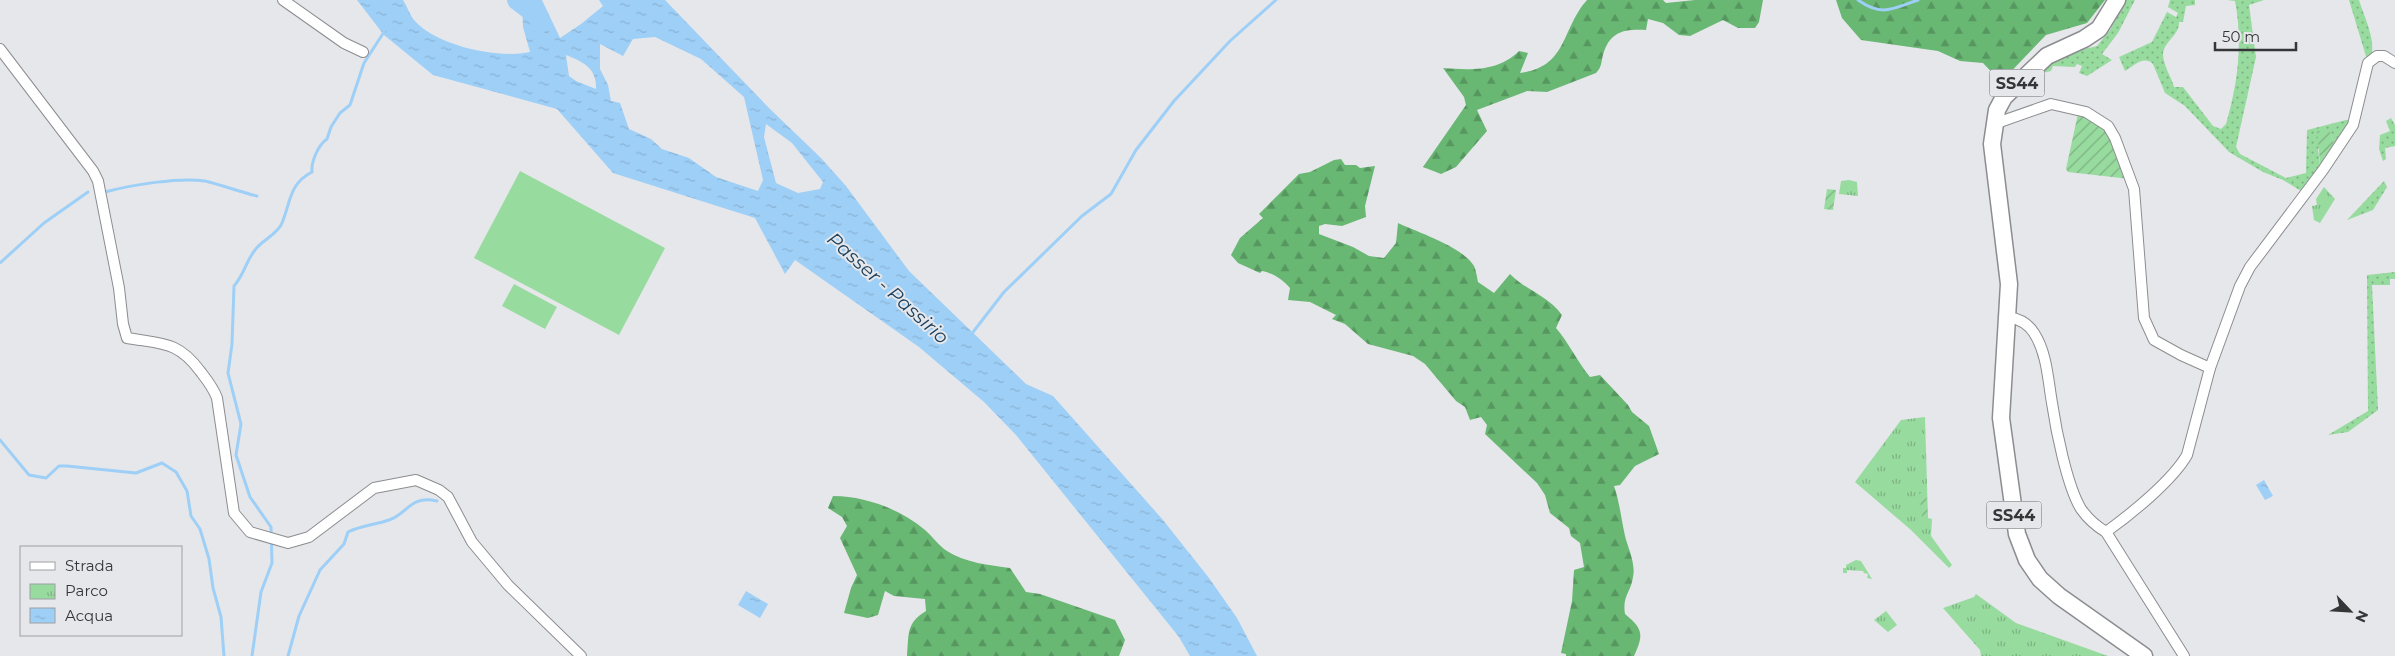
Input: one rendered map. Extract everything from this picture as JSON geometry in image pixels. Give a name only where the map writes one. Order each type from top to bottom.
[{"type":"main road","name":"SS44","points":[[2117,0],[2099,30],[2048,56],[2017,83],[2000,103],[1994,124],[1992,144],[2009,284],[2009,317],[2001,418],[2017,534],[2028,560],[2036,572],[2059,596],[2144,656]]},
{"type":"street","points":[[283,0],[344,43],[363,52]]},
{"type":"street","points":[[0,49],[93,170],[98,181],[127,338],[164,344],[184,352],[213,387],[217,398],[234,513],[250,532],[288,543],[309,537],[374,488],[416,480],[439,490],[448,497],[472,542],[508,585],[581,656]]},
{"type":"street","points":[[2106,532],[2128,517],[2180,467],[2187,455],[2210,368],[2240,286],[2250,267],[2323,170],[2353,125],[2368,63],[2377,56],[2384,56],[2395,63]]},
{"type":"street","points":[[1994,124],[2051,104],[2093,115],[2108,126],[2118,146],[2134,190],[2144,318],[2154,340],[2210,368]]},
{"type":"street","points":[[2009,317],[2023,321],[2033,331],[2038,341],[2047,370],[2052,407],[2074,495],[2082,510],[2094,524],[2106,532],[2184,656]]},
{"type":"green space","points":[[1587,0],[1663,0],[1666,3],[1695,0],[1763,0],[1759,22],[1755,28],[1738,28],[1723,20],[1690,36],[1679,35],[1663,23],[1648,19],[1646,30],[1631,30],[1619,33],[1614,36],[1606,47],[1600,67],[1596,73],[1547,92],[1527,91],[1477,110],[1487,131],[1456,167],[1441,174],[1423,167],[1466,105],[1464,97],[1443,68],[1473,69],[1493,66],[1511,58],[1519,51],[1528,53],[1520,73],[1536,69],[1547,63],[1555,55]]},
{"type":"green space","points":[[1836,0],[2105,0],[2087,23],[2046,35],[2001,82],[1983,63],[1960,61],[1938,51],[1861,40],[1842,18]]},
{"type":"green space","points":[[2126,0],[2135,0],[2118,33],[2102,54],[2112,60],[2087,76],[2079,73],[2082,66],[2077,64],[2075,67],[2053,66],[2051,71],[2043,73],[2040,71],[2048,63],[2077,51],[2097,46],[2110,30]]},
{"type":"green space","points":[[2170,0],[2195,0],[2195,5],[2186,6],[2183,22],[2179,22],[2177,31],[2164,50],[2163,55],[2166,67],[2174,87],[2183,87],[2213,126],[2221,129],[2226,124],[2234,93],[2239,47],[2235,1],[2227,0],[2264,0],[2249,5],[2256,57],[2236,147],[2240,154],[2286,178],[2306,173],[2307,130],[2346,120],[2354,120],[2336,151],[2330,131],[2318,149],[2321,173],[2301,191],[2229,152],[2185,106],[2165,93],[2153,64],[2146,61],[2139,62],[2125,71],[2119,57],[2152,42],[2167,12],[2176,17],[2178,13],[2168,7]]},
{"type":"green space","points":[[2349,0],[2359,0],[2370,32],[2372,49],[2368,63]]},
{"type":"green space","points":[[2079,109],[2108,126],[2130,179],[2068,172],[2066,169]]},
{"type":"green space","points":[[2391,118],[2395,125],[2395,146],[2385,148],[2386,159],[2383,161],[2379,149],[2380,135],[2390,131],[2386,121]]},
{"type":"green space","points":[[2317,131],[2330,131],[2336,151],[2321,173]]},
{"type":"green space","points":[[1341,159],[1345,165],[1356,165],[1360,168],[1375,166],[1365,206],[1366,217],[1342,226],[1325,224],[1319,226],[1319,234],[1353,247],[1369,256],[1384,258],[1396,243],[1398,223],[1450,246],[1460,253],[1474,266],[1478,282],[1494,293],[1510,274],[1556,308],[1562,315],[1556,328],[1590,377],[1600,375],[1628,405],[1632,412],[1649,426],[1659,454],[1635,466],[1620,485],[1614,486],[1634,572],[1624,608],[1625,614],[1640,632],[1634,656],[1566,656],[1566,654],[1561,653],[1572,601],[1574,570],[1584,567],[1580,543],[1571,536],[1569,528],[1550,513],[1545,495],[1537,483],[1485,434],[1487,425],[1481,417],[1470,420],[1465,407],[1456,401],[1425,364],[1413,356],[1368,344],[1345,324],[1332,319],[1336,315],[1310,302],[1288,300],[1290,288],[1281,280],[1270,273],[1262,271],[1260,273],[1238,263],[1231,255],[1240,238],[1263,218],[1259,214],[1299,174],[1310,172],[1334,160]]},
{"type":"green space","points":[[520,171],[665,248],[619,335],[474,258]]},
{"type":"green space","points":[[1841,181],[1857,182],[1858,196],[1839,194]]},
{"type":"green space","points":[[2384,181],[2387,187],[2373,210],[2347,220]]},
{"type":"green space","points":[[2324,187],[2335,199],[2320,223],[2314,220],[2312,206],[2317,205],[2316,199]]},
{"type":"green space","points":[[1827,189],[1836,190],[1833,210],[1824,209]]},
{"type":"green space","points":[[2395,272],[2395,279],[2390,279],[2390,285],[2372,285],[2378,410],[2348,432],[2328,435],[2368,411],[2367,275]]},
{"type":"green space","points":[[514,284],[557,307],[545,329],[502,306]]},
{"type":"green space","points":[[1925,417],[1928,518],[1932,519],[1931,536],[1952,565],[1949,568],[1911,530],[1855,482],[1901,420]]},
{"type":"green space","points":[[1919,492],[1926,492],[1928,518],[1922,517]]},
{"type":"green space","points":[[833,496],[857,498],[882,505],[905,516],[925,530],[944,549],[954,555],[978,563],[1010,568],[1026,592],[1040,594],[1115,620],[1125,640],[1119,656],[907,656],[910,630],[915,620],[926,611],[925,599],[894,596],[885,591],[878,615],[868,618],[844,613],[857,575],[840,538],[847,526],[842,517],[828,508]]},
{"type":"green space","points":[[1856,560],[1861,561],[1872,579],[1867,578],[1868,574],[1863,571],[1847,570],[1847,573],[1843,573],[1843,568],[1846,568],[1846,565]]},
{"type":"green space","points":[[1976,594],[2016,623],[2108,656],[1981,656],[1980,650],[1943,608],[1974,597]]},
{"type":"green space","points":[[1886,611],[1897,625],[1888,632],[1874,620]]},
{"type":"water","points":[[357,0],[403,0],[414,20],[437,37],[485,52],[517,54],[530,52],[523,27],[522,0],[542,0],[560,38],[603,6],[599,0],[665,0],[770,109],[821,158],[846,186],[909,271],[1026,384],[1053,396],[1163,520],[1209,578],[1237,618],[1257,656],[1190,656],[1179,637],[1016,435],[984,402],[919,347],[795,260],[785,274],[755,218],[613,173],[557,109],[433,75],[384,35]],"holes":[[[655,37],[701,59],[744,97],[763,180],[758,191],[716,177],[689,158],[662,149],[651,139],[629,129],[620,103],[611,101],[608,85],[600,69],[600,44],[623,56],[633,39]],[[566,55],[588,67],[594,76],[596,89],[569,76]],[[766,124],[792,143],[823,182],[820,189],[798,193],[776,183],[764,137]]]},
{"type":"water","points":[[2264,480],[2273,496],[2265,500],[2256,485]]},
{"type":"water","points":[[746,591],[768,604],[760,618],[738,605]]},
{"type":"waterway","name":"Passer - Passirio","points":[[517,0],[538,16],[540,23]]},
{"type":"waterway","points":[[970,336],[1004,292],[1082,216],[1111,194],[1136,150],[1174,101],[1230,41],[1276,0]]},
{"type":"waterway","points":[[1858,0],[1881,10],[1887,10],[1918,0]]},
{"type":"waterway","points":[[252,656],[261,592],[272,563],[271,527],[250,497],[236,455],[241,424],[228,373],[232,344],[234,286],[255,250],[280,227],[295,188],[304,177],[312,172],[318,149],[327,139],[331,127],[340,113],[350,105],[364,63],[384,32]]},
{"type":"waterway","points":[[105,192],[155,182],[194,180],[205,181],[257,196]]},
{"type":"waterway","points":[[0,263],[44,223],[88,192]]},
{"type":"waterway","points":[[0,440],[29,475],[46,478],[59,466],[136,473],[162,463],[176,472],[187,491],[191,516],[200,529],[209,559],[213,588],[221,617],[224,656]]},
{"type":"waterway","points":[[288,656],[299,616],[320,570],[344,544],[348,532],[389,520],[420,501],[437,501]]}]
